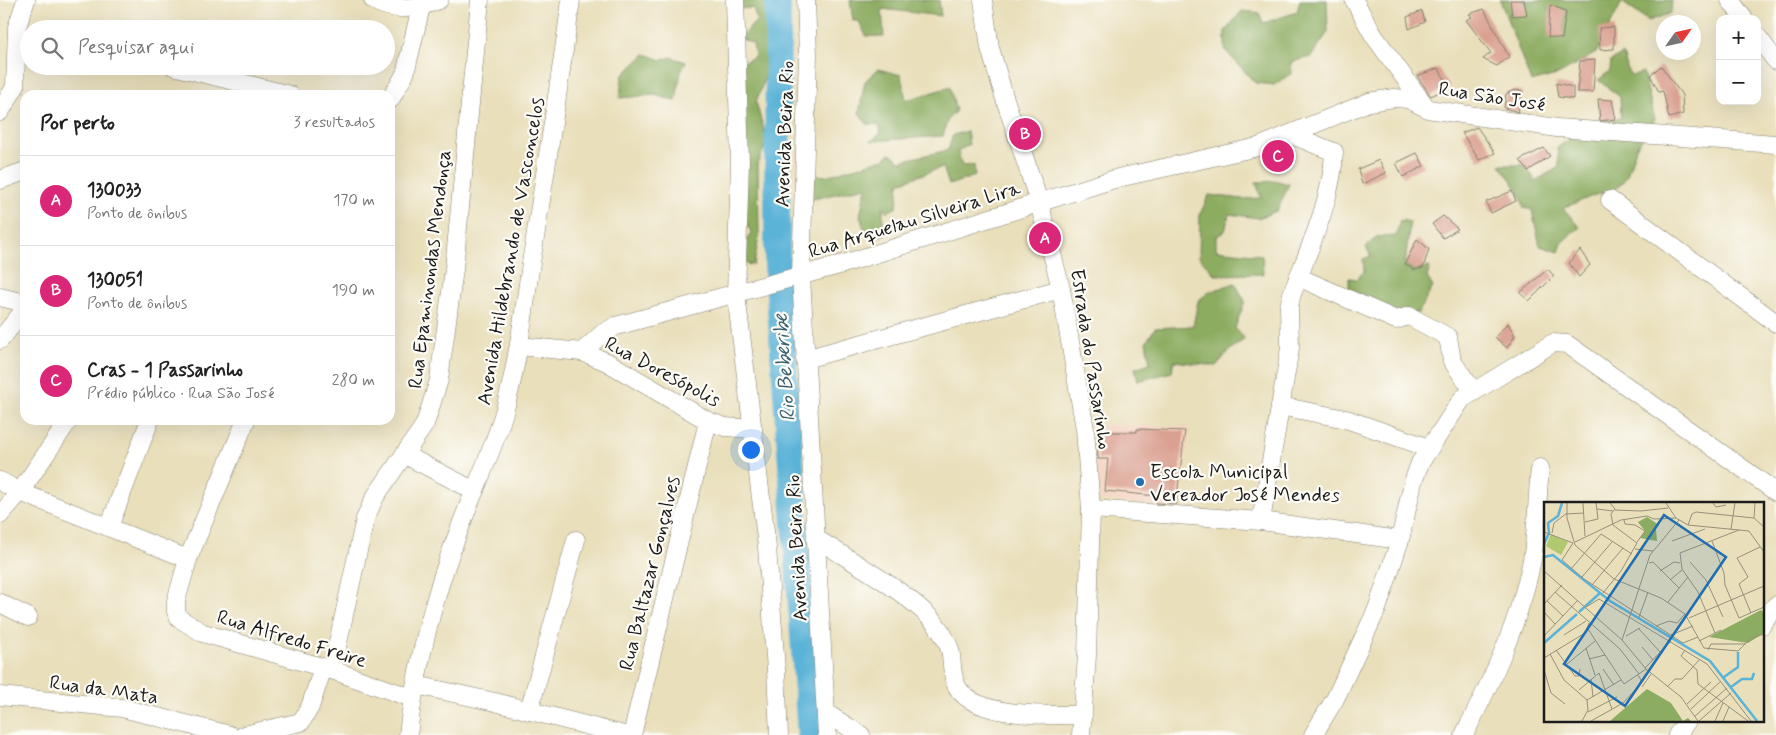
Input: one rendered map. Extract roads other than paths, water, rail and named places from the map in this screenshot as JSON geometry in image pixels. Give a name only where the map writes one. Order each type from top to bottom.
[{"type":"street","points":[[24,20],[26,0]]},
{"type":"street","points":[[373,0],[394,8],[421,7],[439,0]]},
{"type":"street","name":"Rua Epaminondas Mendonça","points":[[327,669],[365,519],[375,497],[425,424],[439,380],[454,269],[480,0]]},
{"type":"street","name":"Avenida Hildebrando de Vasconcelos","points":[[408,735],[414,692],[442,580],[458,533],[492,450],[506,408],[519,346],[571,0]]},
{"type":"street","points":[[735,0],[742,291],[753,430],[767,547],[779,735]]},
{"type":"street","name":"Avenida Beira Rio","points":[[806,0],[808,56],[795,277],[805,359],[827,735]]},
{"type":"street","name":"Estrada do Passarinho","points":[[983,0],[992,56],[1039,202],[1061,289],[1085,429],[1090,509],[1084,716],[1081,735]]},
{"type":"street","points":[[1354,0],[1374,36],[1428,109]]},
{"type":"street","points":[[1730,0],[1741,15]]},
{"type":"street","points":[[395,91],[405,74],[421,7]]},
{"type":"street","points":[[1761,41],[1776,60]]},
{"type":"street","points":[[0,112],[15,88],[20,51]]},
{"type":"street","points":[[203,75],[253,90]]},
{"type":"street","name":"Rua São José","points":[[1039,202],[1118,178],[1258,147],[1369,102],[1394,98],[1408,99],[1428,109],[1557,128],[1776,144]]},
{"type":"street","points":[[1261,522],[1290,348],[1289,306],[1326,202],[1334,169],[1334,152],[1292,134]]},
{"type":"street","points":[[0,180],[20,173]]},
{"type":"street","points":[[1610,200],[1776,323]]},
{"type":"street","name":"Rua Arquelau Silveira Lira","points":[[582,352],[603,333],[616,326],[795,277],[1039,202]]},
{"type":"street","points":[[1298,277],[1396,320],[1410,316],[1448,337],[1452,361],[1474,392]]},
{"type":"street","points":[[805,359],[1061,289]]},
{"type":"street","points":[[0,297],[20,302]]},
{"type":"street","points":[[0,340],[20,315]]},
{"type":"street","points":[[1313,735],[1335,699],[1366,632],[1400,540],[1412,482],[1429,448],[1456,405],[1553,343],[1567,344],[1776,492]]},
{"type":"street","points":[[519,346],[582,352]]},
{"type":"street","name":"Rua Doresópolis","points":[[582,352],[607,362],[708,421],[725,427],[753,430]]},
{"type":"street","points":[[1280,406],[1346,419],[1429,448]]},
{"type":"street","name":"Rua Baltazar Gonçalves","points":[[632,735],[708,421]]},
{"type":"street","points":[[0,515],[20,492],[66,425]]},
{"type":"street","points":[[109,527],[148,425]]},
{"type":"street","points":[[0,481],[20,492],[188,559],[244,425]]},
{"type":"street","points":[[405,455],[476,491]]},
{"type":"street","points":[[1464,735],[1502,655],[1524,594],[1532,558],[1540,468]]},
{"type":"street","points":[[1090,509],[1261,522],[1400,540]]},
{"type":"street","points":[[816,538],[924,612],[945,638],[951,652],[954,679],[963,696],[981,705],[1012,713],[1084,716]]},
{"type":"street","points":[[529,711],[576,540]]},
{"type":"street","name":"Rua Alfredo Freire","points":[[188,559],[176,601],[176,612],[180,620],[203,634],[414,692],[529,711],[624,735]]},
{"type":"street","points":[[0,603],[28,617]]},
{"type":"street","points":[[244,735],[301,722],[327,669]]},
{"type":"street","name":"Rua da Mata","points":[[0,696],[122,708],[230,735]]},
{"type":"street","points":[[826,713],[861,735]]},
{"type":"street","points":[[1677,735],[1686,722]]},
{"type":"waterway","name":"Rio Beberibe","points":[[778,0],[777,265],[810,735]]},
{"type":"place","name":"130051","points":[[1025,134]]},
{"type":"place","name":"Cras - 1 Passarinho","points":[[1278,156]]},
{"type":"place","name":"130033","points":[[1045,238]]},
{"type":"place","name":"Escola Municipal Vereador José Mendes","points":[[1140,482]]}]
